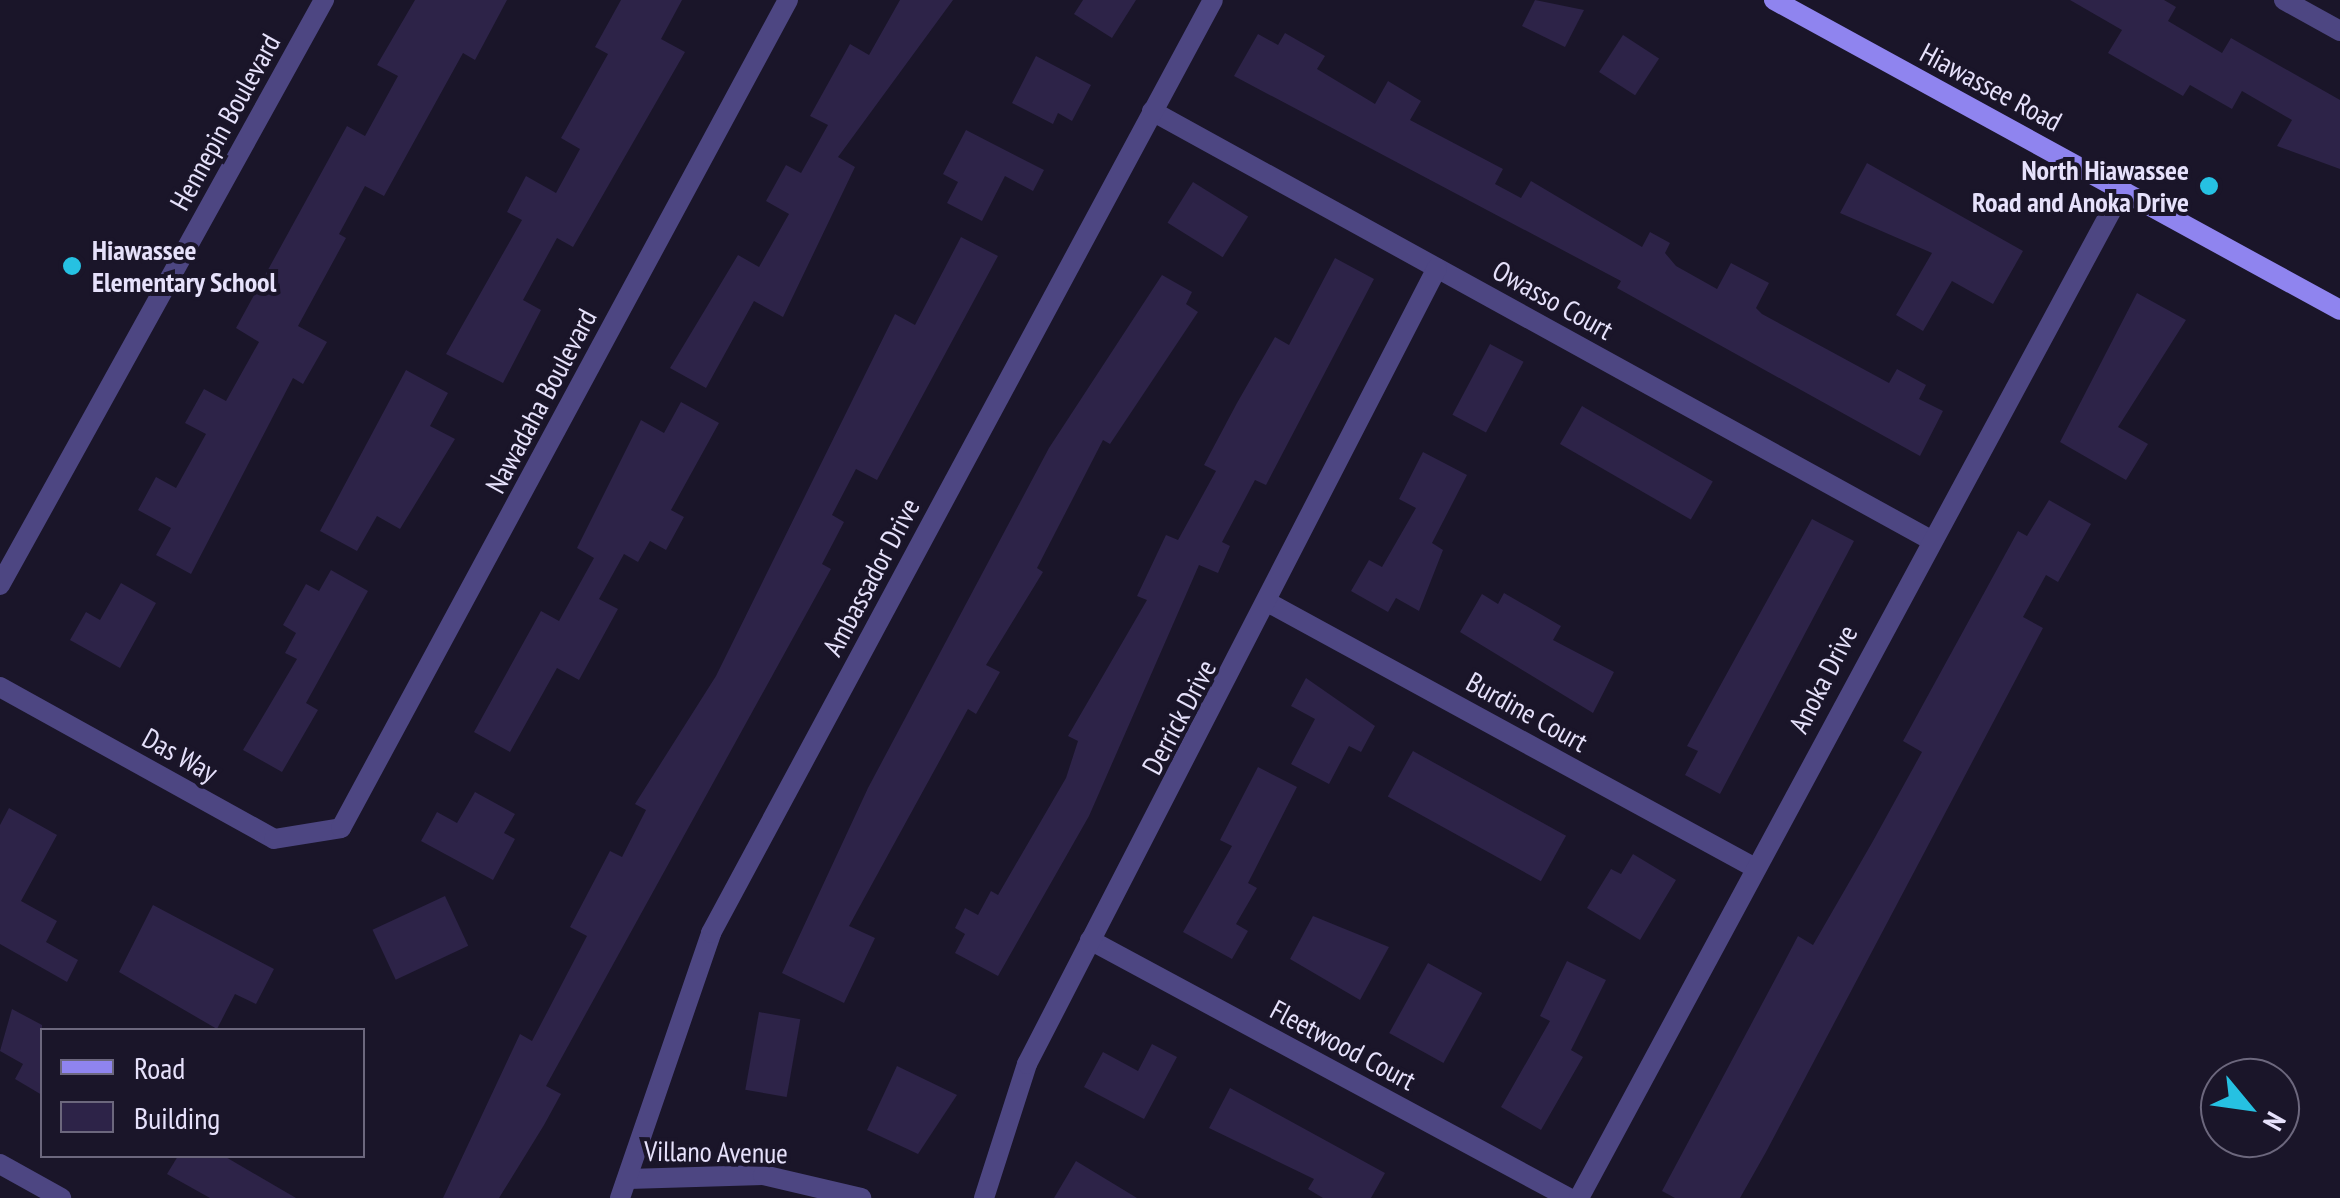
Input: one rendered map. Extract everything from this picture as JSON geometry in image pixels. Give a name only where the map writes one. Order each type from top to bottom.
[{"type":"main road","name":"Hiawassee Road","points":[[1774,0],[2340,310]]},
{"type":"street","name":"Hennepin Boulevard","points":[[0,585],[324,0]]},
{"type":"street","name":"Nawadaha Boulevard","points":[[341,828],[788,0]]},
{"type":"street","name":"Ambassador Drive","points":[[624,1188],[711,933],[1212,0]]},
{"type":"street","points":[[2284,0],[2340,32]]},
{"type":"street","name":"Owasso Court","points":[[1152,110],[1927,538]]},
{"type":"street","name":"Anoka Drive","points":[[1579,1198],[1927,538],[2123,189]]},
{"type":"street","name":"Derrick Drive","points":[[984,1198],[1027,1064],[1272,604],[1437,268]]},
{"type":"street","name":"Burdine Court","points":[[1272,604],[1756,868]]},
{"type":"street","name":"Das Way","points":[[0,687],[274,838],[341,828]]},
{"type":"street","name":"Fleetwood Court","points":[[1090,940],[1569,1198]]},
{"type":"street","points":[[0,1164],[61,1198]]},
{"type":"street","name":"Villano Avenue","points":[[624,1188],[762,1175],[861,1198]]},
{"type":"building","points":[[415,0],[507,0],[475,60],[463,53],[384,196],[365,186],[339,234],[346,238],[298,326],[327,342],[303,384],[293,378],[191,574],[156,555],[171,528],[138,510],[156,477],[176,488],[206,434],[185,423],[204,389],[226,401],[259,342],[236,328],[347,126],[365,136],[398,76],[377,65]]},
{"type":"building","points":[[621,0],[682,0],[661,39],[685,52],[573,247],[557,238],[523,300],[541,310],[503,383],[446,354],[522,220],[507,212],[526,176],[556,193],[580,149],[561,138],[608,54],[595,47]]},
{"type":"building","points":[[900,0],[953,0],[838,157],[855,167],[783,317],[754,301],[706,388],[670,368],[738,255],[759,267],[789,214],[766,201],[786,165],[801,173],[828,125],[810,116],[850,44],[869,55]]},
{"type":"building","points":[[1083,0],[1136,0],[1112,38],[1074,14]]},
{"type":"building","points":[[1535,0],[1584,10],[1565,47],[1522,26]]},
{"type":"building","points":[[2070,0],[2164,0],[2176,7],[2168,21],[2222,53],[2231,38],[2340,100],[2340,169],[2277,146],[2292,120],[2242,91],[2232,109],[2190,85],[2183,96],[2108,53],[2122,30]]},
{"type":"building","points":[[1285,33],[1325,56],[1317,69],[1375,104],[1388,81],[1421,101],[1410,120],[1503,169],[1495,184],[1521,198],[1531,181],[1642,247],[1650,232],[1670,243],[1665,253],[1676,266],[1717,289],[1731,263],[1769,283],[1756,308],[1762,314],[1889,383],[1897,369],[1926,385],[1919,399],[1943,411],[1920,456],[1617,288],[1621,281],[1234,76],[1258,34],[1278,45]]},
{"type":"building","points":[[1623,35],[1659,58],[1635,95],[1599,72]]},
{"type":"building","points":[[1036,56],[1091,85],[1072,121],[1058,113],[1053,124],[1012,103]]},
{"type":"building","points":[[966,130],[1044,170],[1033,191],[1005,176],[982,221],[947,203],[958,182],[943,174]]},
{"type":"building","points":[[1867,163],[2023,251],[1993,304],[1952,281],[1923,331],[1896,315],[1932,253],[1840,213]]},
{"type":"building","points":[[1193,182],[1248,216],[1223,257],[1168,223]]},
{"type":"building","points":[[961,237],[998,256],[877,480],[856,469],[832,515],[844,522],[822,564],[831,569],[546,1086],[561,1094],[499,1198],[443,1198],[520,1034],[532,1041],[587,936],[570,927],[610,851],[622,857],[646,810],[635,804],[716,676],[895,314],[915,325]]},
{"type":"building","points":[[1335,258],[1374,279],[1266,485],[1255,480],[1222,542],[1230,546],[1218,573],[1199,565],[1089,816],[998,976],[955,953],[965,934],[955,928],[965,908],[978,915],[991,891],[998,895],[1066,778],[1078,741],[1068,736],[1147,600],[1137,596],[1166,535],[1178,540],[1216,471],[1204,465],[1237,403],[1275,337],[1289,345]]},
{"type":"building","points":[[1162,275],[1192,292],[1186,304],[1198,312],[1110,444],[1103,440],[1037,568],[1043,572],[986,665],[1000,672],[976,714],[968,709],[849,926],[875,938],[844,1003],[782,973],[868,788],[1049,448]]},
{"type":"building","points":[[2137,293],[2186,320],[2118,427],[2148,444],[2126,480],[2060,442]]},
{"type":"building","points":[[1490,344],[1524,362],[1486,432],[1452,415]]},
{"type":"building","points":[[406,370],[448,393],[430,426],[455,439],[400,529],[377,516],[357,551],[320,531]]},
{"type":"building","points":[[681,402],[719,423],[671,510],[684,517],[666,550],[650,541],[638,562],[624,554],[599,599],[618,609],[579,680],[557,668],[510,752],[474,732],[541,611],[559,621],[594,558],[577,548],[641,420],[664,433]]},
{"type":"building","points":[[1582,406],[1713,481],[1691,520],[1560,444]]},
{"type":"building","points":[[1423,452],[1467,475],[1432,543],[1443,550],[1419,611],[1396,598],[1388,612],[1351,591],[1369,560],[1382,567],[1416,508],[1399,499]]},
{"type":"building","points":[[2049,500],[2091,524],[2058,582],[2046,575],[2023,617],[2043,628],[1766,1152],[1740,1198],[1675,1198],[1662,1191],[1798,936],[1813,945],[1873,841],[1922,752],[1903,741],[2018,531],[2027,536]]},
{"type":"building","points":[[1812,519],[1854,541],[1720,794],[1685,775],[1698,751],[1687,746]]},
{"type":"building","points":[[331,570],[368,591],[306,703],[318,710],[282,772],[243,750],[297,659],[285,653],[296,633],[283,625],[306,584],[319,591]]},
{"type":"building","points":[[121,583],[156,603],[120,668],[70,640],[86,612],[100,620]]},
{"type":"building","points":[[1504,593],[1561,626],[1553,640],[1614,672],[1593,713],[1460,632],[1482,594],[1498,604]]},
{"type":"building","points":[[1306,678],[1375,726],[1361,752],[1349,746],[1329,784],[1291,764],[1315,719],[1291,706]]},
{"type":"building","points":[[1413,751],[1566,836],[1541,881],[1388,796]]},
{"type":"building","points":[[1258,767],[1297,787],[1248,883],[1257,888],[1236,924],[1248,931],[1232,959],[1183,932],[1232,846],[1220,840]]},
{"type":"building","points":[[475,792],[515,814],[504,833],[515,839],[493,880],[421,841],[437,812],[457,823]]},
{"type":"building","points":[[9,808],[57,835],[21,901],[57,921],[46,942],[78,960],[67,982],[0,944],[0,825]]},
{"type":"building","points":[[1633,854],[1676,880],[1640,940],[1587,908],[1611,869],[1621,874]]},
{"type":"building","points":[[445,896],[468,946],[396,980],[372,930]]},
{"type":"building","points":[[153,905],[274,969],[256,1004],[235,994],[218,1028],[119,972]]},
{"type":"building","points":[[1313,916],[1389,947],[1360,1000],[1290,959]]},
{"type":"building","points":[[1567,961],[1606,980],[1571,1050],[1583,1057],[1541,1130],[1501,1107],[1550,1021],[1540,1016]]},
{"type":"building","points":[[1428,963],[1482,993],[1443,1063],[1389,1033]]},
{"type":"building","points":[[12,1009],[42,1025],[40,1094],[15,1079],[23,1064],[0,1051]]},
{"type":"building","points":[[759,1012],[800,1019],[787,1097],[745,1090]]},
{"type":"building","points":[[1152,1044],[1177,1057],[1144,1119],[1084,1087],[1103,1052],[1138,1071]]},
{"type":"building","points":[[897,1066],[957,1095],[918,1154],[867,1130]]},
{"type":"building","points":[[1230,1088],[1385,1173],[1371,1198],[1323,1198],[1308,1189],[1314,1179],[1209,1128]]},
{"type":"building","points":[[177,1158],[227,1158],[296,1198],[210,1198],[167,1174]]},
{"type":"building","points":[[1076,1161],[1137,1198],[1054,1198]]},
{"type":"place","name":"North Hiawassee Road and Anoka Drive","points":[[2209,186]]},
{"type":"place","name":"Hiawassee Elementary School","points":[[72,266]]}]
